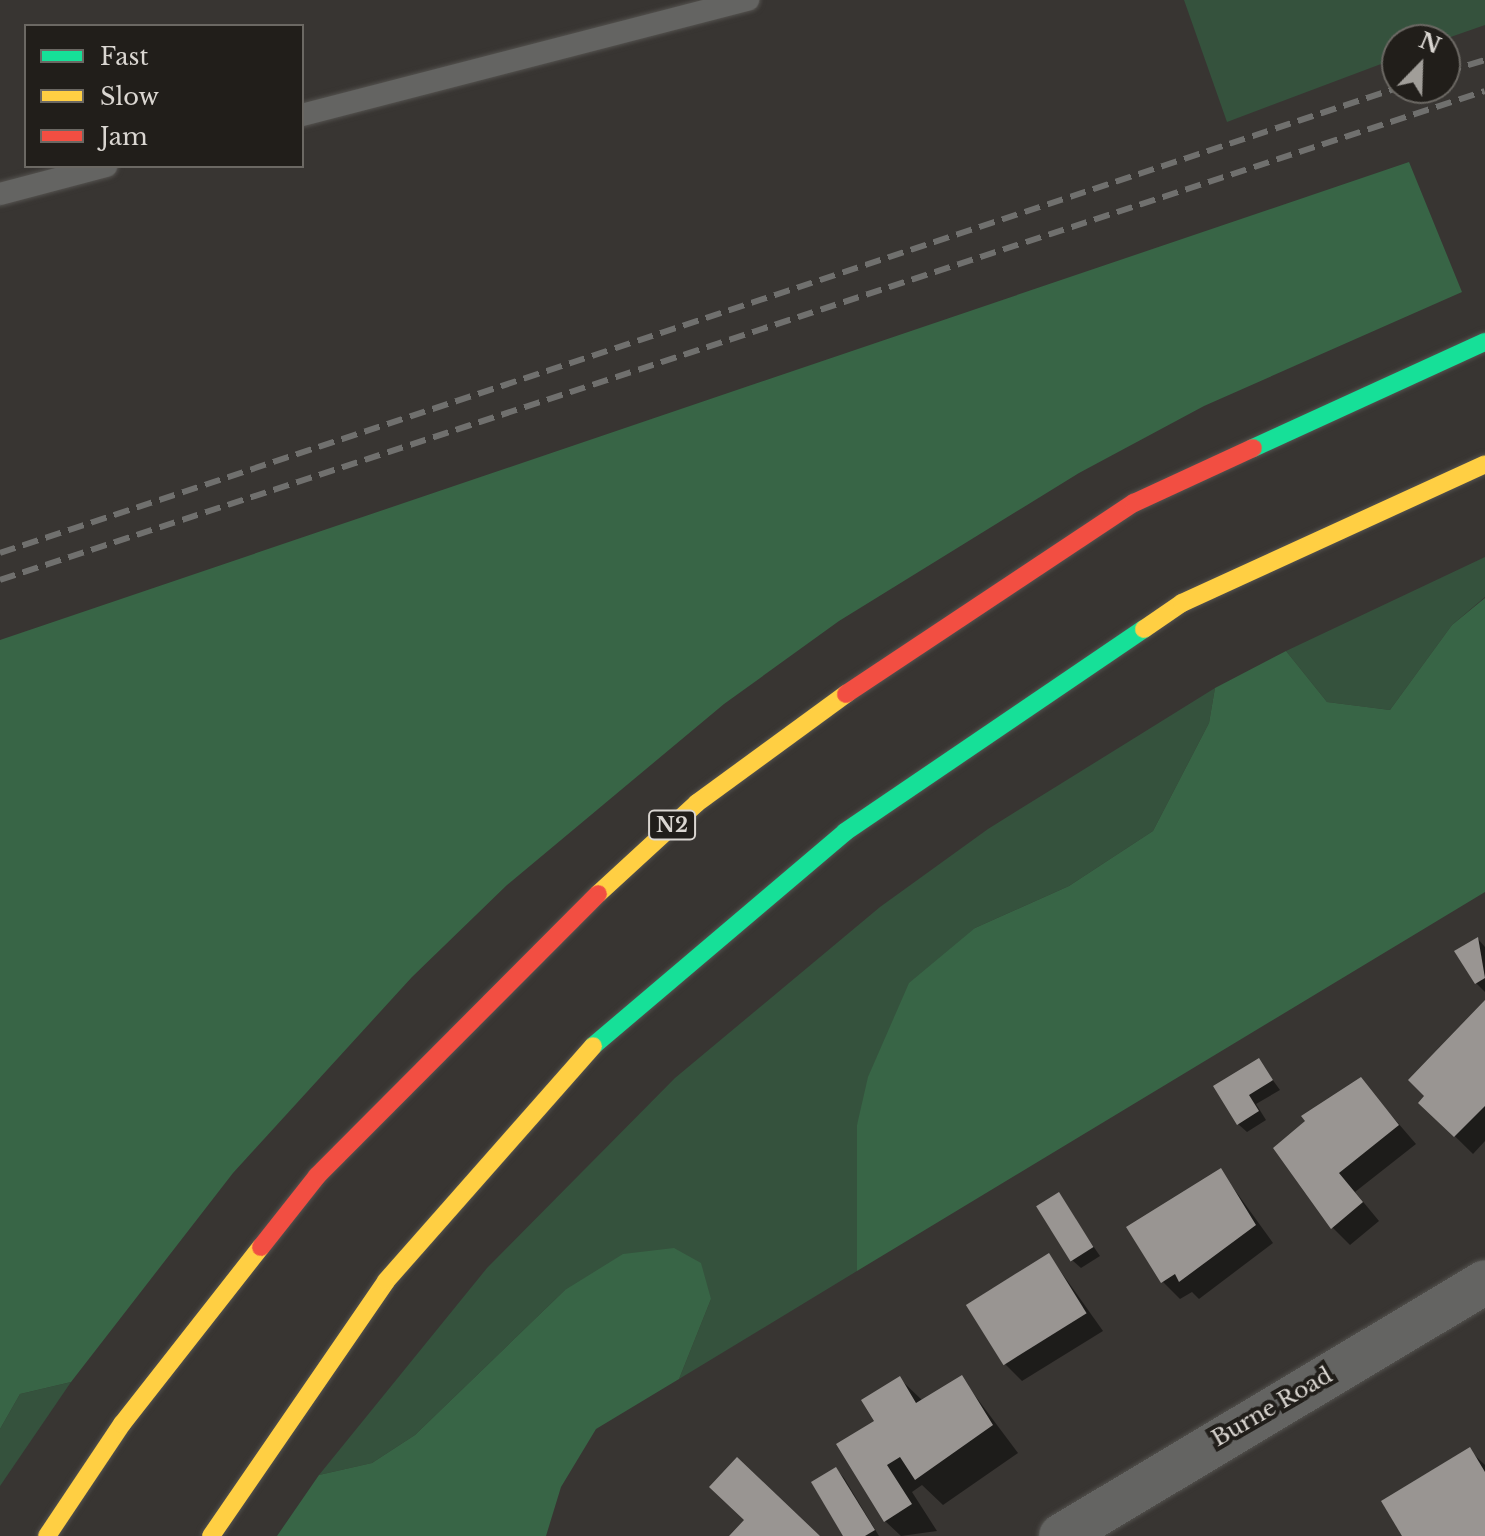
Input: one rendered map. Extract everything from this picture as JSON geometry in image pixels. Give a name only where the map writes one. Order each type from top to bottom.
[{"type":"highway","name":"N2","points":[[47,1536],[122,1424],[317,1176],[515,970],[697,803],[835,701],[1134,503],[1485,342]]},
{"type":"highway","points":[[211,1536],[386,1281],[625,1017],[845,832],[1182,603],[1485,464]]},
{"type":"street","name":"Burne Road","points":[[1061,1536],[1485,1282]]},
{"type":"lane","points":[[304,114],[748,0]]},
{"type":"lane","points":[[0,194],[98,168]]},
{"type":"green space","points":[[1184,0],[1485,0],[1485,25],[1461,33],[1461,24],[1381,24],[1381,64],[1227,122]]},
{"type":"green space","points":[[1409,162],[1462,292],[1204,406],[1079,473],[839,621],[724,704],[507,885],[412,977],[233,1173],[71,1382],[20,1394],[0,1429],[0,640]]},
{"type":"green space","points":[[1485,557],[1485,597],[1452,625],[1390,710],[1327,702],[1286,651]]},
{"type":"green space","points":[[1485,598],[1485,892],[857,1271],[857,1125],[868,1077],[909,983],[975,928],[1069,886],[1153,831],[1209,723],[1215,688],[1286,651],[1327,702],[1390,710],[1452,625]]},
{"type":"green space","points":[[1215,688],[1209,723],[1153,831],[1069,886],[975,928],[857,1125],[857,1271],[679,1379],[711,1299],[565,1290],[415,1435],[372,1463],[319,1475],[487,1268],[675,1078],[880,907],[988,829]]},
{"type":"green space","points":[[674,1248],[701,1263],[711,1299],[679,1379],[596,1429],[561,1487],[546,1536],[277,1536],[319,1475],[372,1463],[415,1435],[565,1290],[623,1254]]},
{"type":"green space","points":[[71,1382],[0,1486],[0,1429],[20,1394]]},
{"type":"building","points":[[1478,937],[1485,978],[1475,984],[1454,951]]},
{"type":"building","points":[[1485,1000],[1485,1106],[1454,1137],[1418,1103],[1424,1096],[1408,1080]]},
{"type":"building","points":[[1259,1058],[1273,1080],[1249,1095],[1259,1111],[1237,1125],[1213,1086]]},
{"type":"building","points":[[1361,1077],[1399,1125],[1339,1173],[1363,1202],[1331,1229],[1273,1148],[1305,1121],[1301,1116]]},
{"type":"building","points":[[1221,1168],[1256,1225],[1179,1282],[1175,1274],[1161,1283],[1126,1227]]},
{"type":"building","points":[[1059,1192],[1093,1247],[1071,1261],[1036,1206]]},
{"type":"building","points":[[1049,1253],[1087,1313],[1004,1365],[966,1305]]},
{"type":"building","points":[[962,1375],[993,1425],[915,1480],[900,1457],[887,1465],[912,1504],[884,1522],[836,1444],[874,1421],[861,1400],[900,1376],[916,1403]]},
{"type":"building","points":[[1470,1447],[1485,1472],[1485,1536],[1402,1536],[1381,1501]]},
{"type":"building","points":[[737,1457],[820,1536],[729,1536],[744,1520],[709,1487]]},
{"type":"building","points":[[836,1467],[875,1530],[865,1536],[843,1536],[811,1482]]},
{"type":"railway","points":[[1461,67],[1485,60]]},
{"type":"railway","points":[[0,580],[1485,91]]},
{"type":"railway","points":[[0,553],[1381,93]]},
{"type":"traffic: fast","points":[[1253,448],[1485,342]]},
{"type":"traffic: fast","points":[[593,1046],[845,832],[1144,629]]},
{"type":"traffic: slow","points":[[1144,629],[1182,603],[1485,464]]},
{"type":"traffic: slow","points":[[598,894],[697,803],[846,694]]},
{"type":"traffic: slow","points":[[211,1536],[386,1281],[593,1046]]},
{"type":"traffic: slow","points":[[47,1536],[122,1424],[261,1247]]},
{"type":"traffic: jam","points":[[846,694],[1134,503],[1253,448]]},
{"type":"traffic: jam","points":[[261,1247],[317,1176],[598,894]]}]
